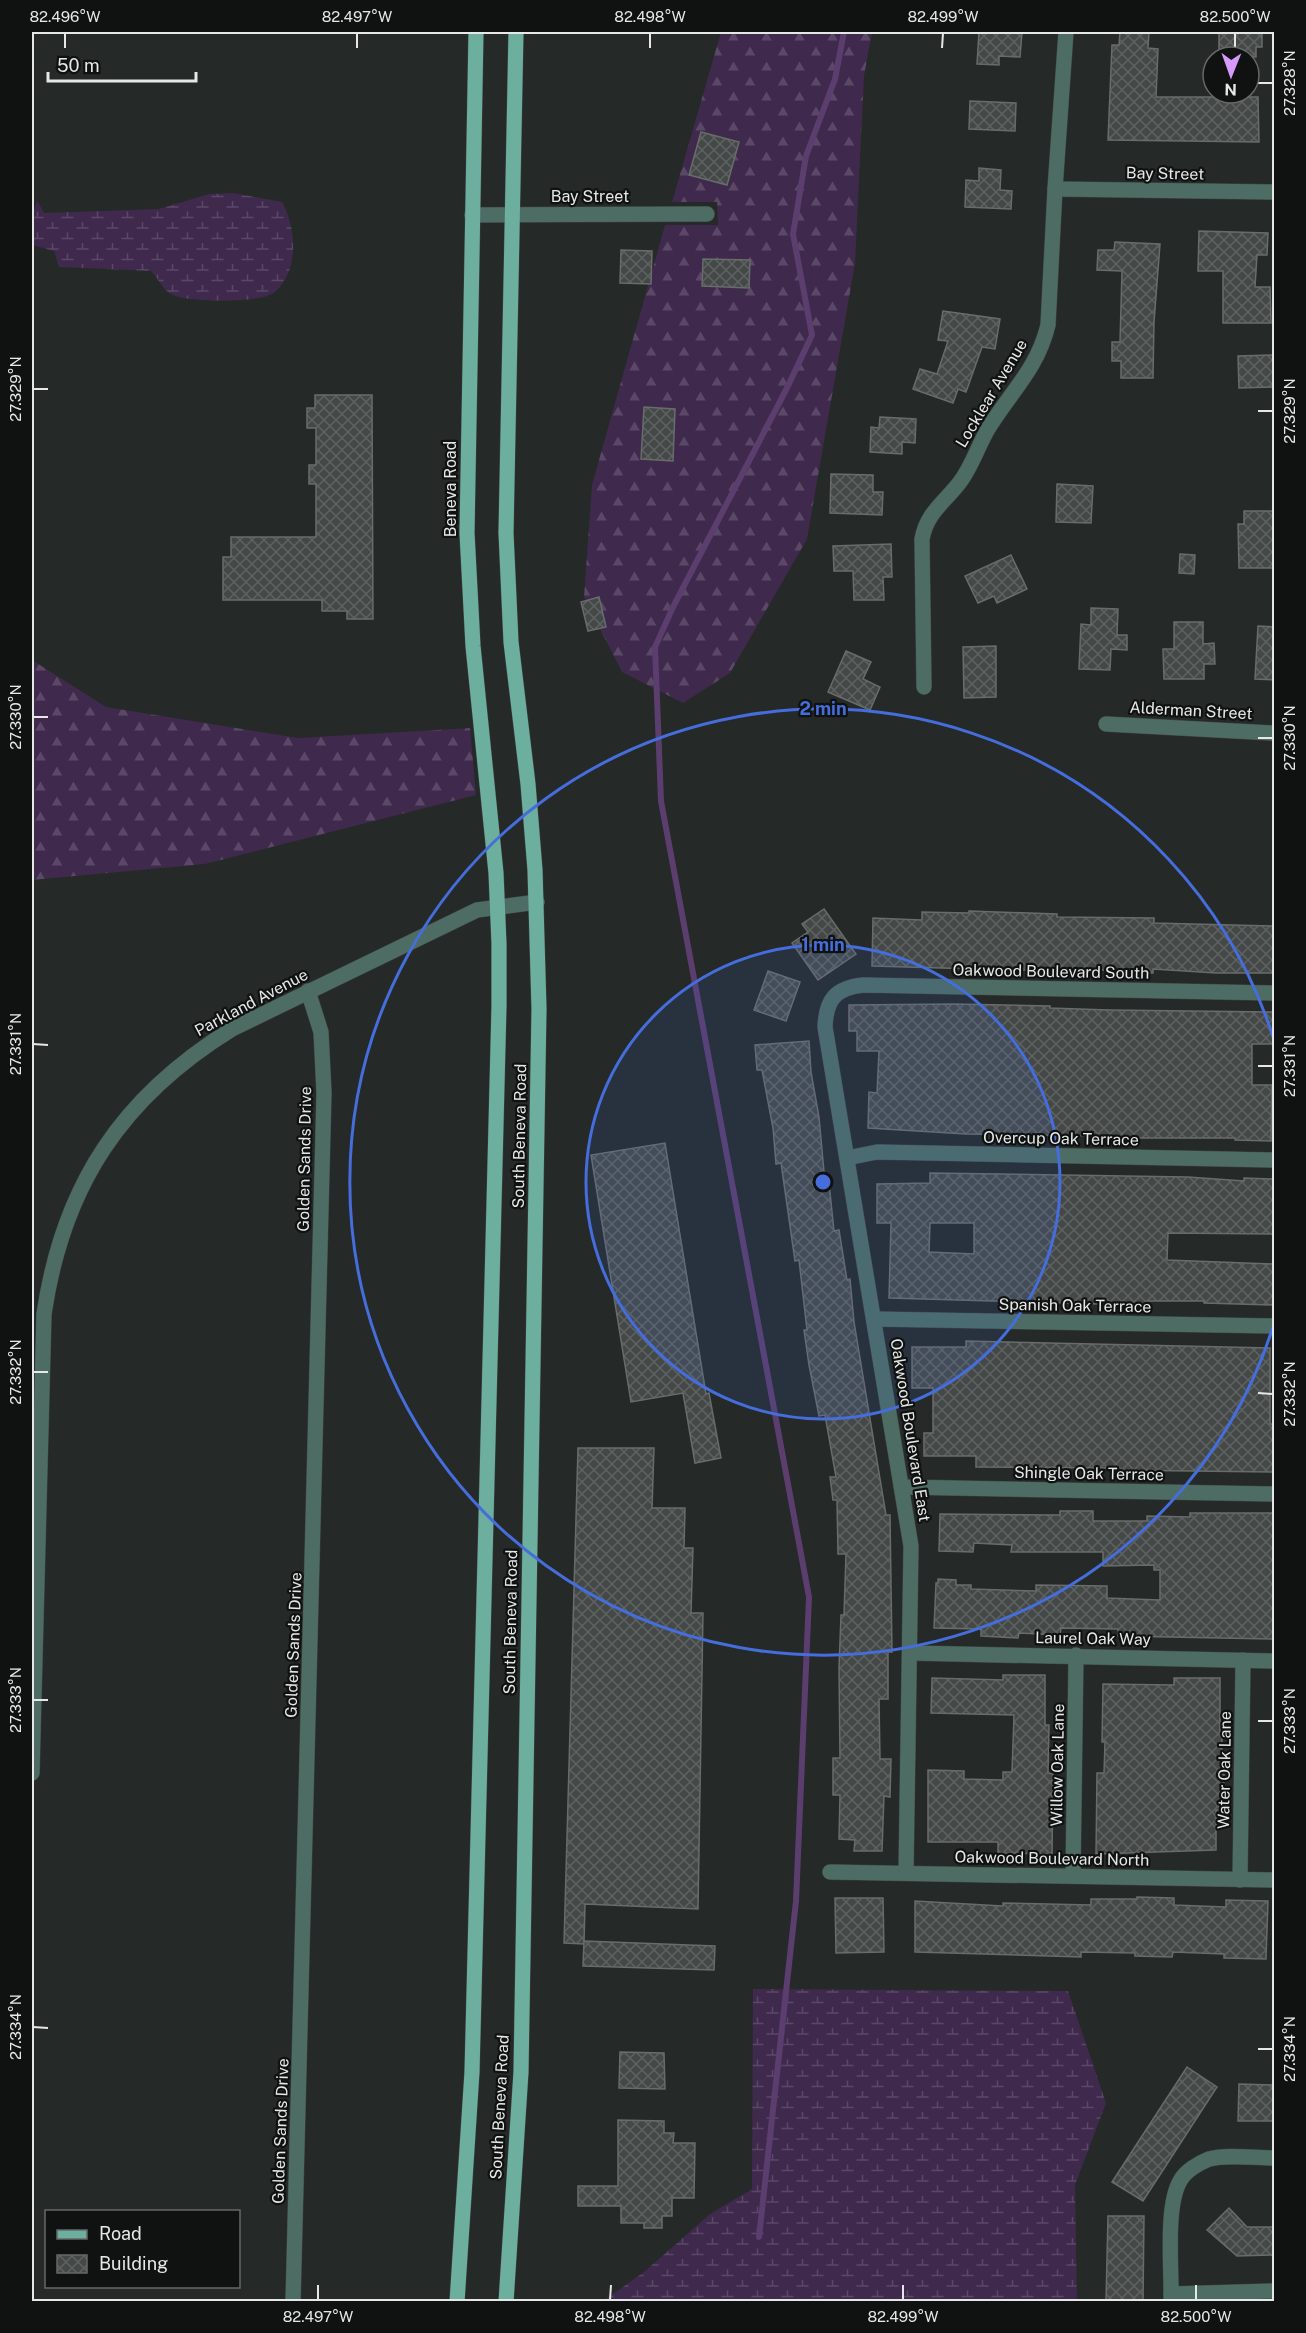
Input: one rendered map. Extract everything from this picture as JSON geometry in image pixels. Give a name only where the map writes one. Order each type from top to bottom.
[{"type":"main road","name":"Beneva Road","points":[[476,32],[467,533],[473,645],[500,944]]},
{"type":"main road","points":[[516,32],[506,533],[511,642],[528,784],[537,902]]},
{"type":"main road","name":"South Beneva Road","points":[[506,2301],[521,2072],[539,1009],[537,902]]},
{"type":"main road","name":"South Beneva Road","points":[[457,2301],[472,2072],[500,944]]},
{"type":"street","name":"Locklear Avenue","points":[[924,687],[922,551],[924,529],[937,505],[960,482],[989,428],[1029,372],[1044,340],[1050,310],[1055,189],[1066,32]]},
{"type":"street","name":"Bay Street","points":[[1055,189],[1275,192]]},
{"type":"street","name":"Bay Street","points":[[472,215],[707,214]]},
{"type":"street","name":"Alderman Street","points":[[1106,724],[1275,732]]},
{"type":"street","name":"Parkland Avenue","points":[[32,1773],[42,1350],[48,1286],[60,1241],[79,1192],[101,1151],[131,1111],[160,1081],[199,1050],[232,1029],[477,910],[537,902]]},
{"type":"street","name":"Oakwood Boulevard South","points":[[832,999],[843,989],[862,985],[1275,993]]},
{"type":"street","name":"Golden Sands Drive","points":[[293,2301],[324,1093],[321,1032],[308,991]]},
{"type":"street","name":"Oakwood Boulevard East","points":[[832,999],[827,1007],[825,1027],[911,1546],[906,1873]]},
{"type":"street","name":"Overcup Oak Terrace","points":[[847,1158],[878,1152],[1275,1160]]},
{"type":"street","name":"Spanish Oak Terrace","points":[[874,1319],[1275,1326]]},
{"type":"street","name":"Shingle Oak Terrace","points":[[902,1487],[1275,1494]]},
{"type":"street","name":"Laurel Oak Way","points":[[910,1653],[1275,1661]]},
{"type":"street","name":"Willow Oak Lane","points":[[1073,1876],[1076,1655]]},
{"type":"street","name":"Water Oak Lane","points":[[1240,1880],[1243,1660]]},
{"type":"street","name":"Oakwood Boulevard North","points":[[830,1872],[1275,1880]]},
{"type":"street","points":[[1275,2158],[1217,2157],[1192,2168],[1180,2179],[1174,2195],[1172,2216],[1171,2298],[1275,2291]]},
{"type":"green space","points":[[721,32],[872,32],[864,76],[855,263],[807,539],[730,673],[683,703],[622,672],[584,597],[592,485],[665,225],[718,225],[717,202],[672,202]]},
{"type":"green space","points":[[233,193],[282,202],[287,212],[293,236],[289,272],[275,292],[261,298],[230,301],[180,297],[168,292],[151,271],[59,267],[54,251],[32,245],[32,217],[37,200],[44,213],[159,209],[209,194]]},
{"type":"green space","points":[[32,660],[106,707],[298,738],[470,728],[476,795],[205,864],[32,880]]},
{"type":"green space","points":[[753,1989],[1068,1991],[1106,2103],[1075,2185],[1077,2301],[603,2301],[644,2272],[710,2214],[752,2189]]},
{"type":"building","points":[[979,32],[1022,32],[1020,57],[999,56],[999,65],[977,64]]},
{"type":"building","points":[[1120,32],[1149,32],[1148,48],[1158,49],[1156,97],[1201,97],[1201,105],[1258,105],[1259,142],[1108,140],[1112,45],[1119,45]]},
{"type":"building","points":[[1219,32],[1262,32],[1262,47],[1261,45],[1219,45]]},
{"type":"building","points":[[970,101],[1016,103],[1015,131],[969,129]]},
{"type":"building","points":[[701,132],[739,142],[727,185],[689,175]]},
{"type":"building","points":[[979,168],[1001,170],[1000,190],[1012,191],[1011,209],[965,207],[966,180],[979,181]]},
{"type":"building","points":[[1199,231],[1268,233],[1267,255],[1257,255],[1255,287],[1270,287],[1271,323],[1223,323],[1223,271],[1198,271]]},
{"type":"building","points":[[1115,242],[1160,244],[1154,322],[1153,378],[1121,378],[1121,361],[1112,361],[1112,342],[1120,342],[1122,271],[1097,270],[1098,250],[1114,250]]},
{"type":"building","points":[[621,250],[652,251],[651,284],[620,283]]},
{"type":"building","points":[[703,259],[750,260],[749,288],[702,286]]},
{"type":"building","points":[[943,311],[1000,319],[995,349],[982,347],[966,392],[958,389],[953,403],[913,389],[920,369],[937,374],[948,341],[938,340]]},
{"type":"building","points":[[1275,355],[1275,387],[1239,388],[1238,356]]},
{"type":"building","points":[[315,395],[372,395],[373,619],[347,619],[347,611],[322,611],[322,600],[223,600],[223,557],[231,557],[231,537],[316,537],[316,484],[309,484],[309,465],[316,465],[316,428],[307,428],[307,408],[315,408]]},
{"type":"building","points":[[644,407],[675,409],[673,461],[641,459]]},
{"type":"building","points":[[880,417],[916,419],[915,443],[902,442],[902,454],[870,452],[871,427],[879,428]]},
{"type":"building","points":[[831,474],[873,475],[873,492],[883,492],[882,515],[830,513]]},
{"type":"building","points":[[1057,484],[1093,486],[1091,523],[1056,522]]},
{"type":"building","points":[[1244,511],[1275,511],[1275,568],[1239,568],[1238,524],[1244,524]]},
{"type":"building","points":[[891,544],[892,577],[883,577],[884,600],[854,600],[853,571],[834,571],[833,546]]},
{"type":"building","points":[[1180,554],[1195,555],[1194,574],[1179,573]]},
{"type":"building","points":[[1011,555],[1027,589],[997,603],[994,596],[978,603],[965,576]]},
{"type":"building","points":[[599,597],[606,627],[588,631],[581,602]]},
{"type":"building","points":[[1091,608],[1118,609],[1117,635],[1127,635],[1127,650],[1111,649],[1110,670],[1079,669],[1081,624],[1091,625]]},
{"type":"building","points":[[1174,622],[1203,622],[1203,644],[1214,643],[1215,664],[1204,664],[1204,679],[1164,679],[1163,649],[1174,649]]},
{"type":"building","points":[[1258,626],[1275,627],[1275,680],[1255,679]]},
{"type":"building","points":[[996,646],[996,697],[964,698],[963,647]]},
{"type":"building","points":[[846,651],[871,662],[863,679],[880,687],[870,710],[828,692]]},
{"type":"building","points":[[824,909],[856,954],[818,980],[792,943],[808,932],[802,924]]},
{"type":"building","points":[[969,911],[1057,914],[1057,917],[1154,918],[1154,923],[1275,926],[1275,973],[1216,973],[1153,969],[1153,973],[1119,973],[1119,970],[872,966],[873,918],[922,920],[922,912],[969,913]]},
{"type":"building","points":[[768,971],[800,982],[786,1021],[754,1010]]},
{"type":"building","points":[[953,1004],[1109,1010],[1275,1012],[1275,1044],[1252,1044],[1252,1085],[1272,1085],[1271,1141],[1235,1140],[1235,1138],[1101,1138],[1101,1136],[966,1134],[868,1128],[869,1092],[877,1093],[879,1051],[857,1051],[857,1031],[849,1031],[849,1005]]},
{"type":"building","points":[[809,1041],[825,1183],[829,1183],[834,1231],[839,1230],[847,1280],[850,1279],[854,1322],[886,1515],[890,1515],[892,1652],[888,1652],[888,1699],[879,1699],[880,1759],[891,1759],[890,1797],[884,1796],[882,1851],[854,1851],[855,1840],[839,1839],[840,1795],[833,1795],[833,1758],[840,1758],[839,1668],[846,1554],[838,1554],[837,1500],[833,1500],[830,1477],[836,1477],[825,1415],[819,1416],[809,1365],[799,1260],[795,1261],[781,1163],[776,1164],[773,1128],[762,1070],[757,1070],[755,1045]]},
{"type":"building","points":[[665,1143],[706,1394],[709,1393],[721,1458],[695,1463],[683,1393],[631,1402],[591,1155]]},
{"type":"building","points":[[930,1173],[1188,1177],[1244,1181],[1244,1178],[1275,1179],[1275,1234],[1168,1233],[1167,1260],[1275,1264],[1275,1305],[1204,1303],[1204,1301],[1101,1304],[889,1298],[891,1223],[877,1223],[877,1184],[930,1183]],"holes":[[[930,1223],[974,1223],[974,1254],[929,1252]]]},
{"type":"building","points":[[966,1341],[1270,1348],[1270,1424],[1275,1424],[1275,1472],[976,1467],[976,1456],[924,1456],[924,1433],[933,1433],[933,1388],[912,1388],[912,1347],[966,1347]]},
{"type":"building","points":[[578,1448],[654,1448],[652,1508],[685,1508],[684,1548],[693,1548],[691,1613],[703,1613],[698,1909],[585,1904],[584,1944],[564,1943]]},
{"type":"building","points":[[1060,1511],[1093,1511],[1093,1521],[1147,1521],[1147,1516],[1190,1517],[1190,1513],[1275,1513],[1275,1639],[1118,1636],[1118,1629],[1061,1628],[1060,1635],[1019,1633],[1018,1638],[981,1636],[981,1629],[934,1628],[938,1579],[956,1580],[956,1585],[971,1585],[971,1589],[1036,1591],[1036,1585],[1107,1586],[1107,1598],[1160,1600],[1160,1570],[1154,1570],[1154,1565],[1103,1566],[1103,1552],[1011,1552],[1012,1545],[974,1543],[973,1552],[939,1551],[940,1514],[1060,1515]]},
{"type":"building","points":[[1003,1675],[1045,1675],[1045,1725],[1049,1725],[1048,1773],[1053,1774],[1052,1854],[998,1853],[998,1842],[928,1842],[928,1770],[964,1771],[964,1779],[1003,1780],[1003,1772],[1012,1772],[1014,1715],[931,1713],[932,1678],[1003,1680]]},
{"type":"building","points":[[1174,1678],[1220,1678],[1220,1732],[1222,1732],[1222,1770],[1224,1770],[1223,1810],[1216,1810],[1216,1850],[1096,1854],[1097,1773],[1104,1773],[1103,1684],[1174,1685]]},
{"type":"building","points":[[1137,1897],[1174,1898],[1174,1905],[1226,1907],[1226,1900],[1268,1901],[1266,1959],[1224,1958],[1224,1954],[1173,1952],[1172,1957],[1135,1956],[1135,1953],[1081,1952],[1081,1957],[915,1952],[915,1901],[1003,1906],[1003,1903],[1091,1905],[1091,1899],[1137,1899]]},
{"type":"building","points":[[835,1898],[883,1898],[884,1952],[836,1953]]},
{"type":"building","points":[[584,1941],[715,1946],[714,1970],[583,1966]]},
{"type":"building","points":[[620,2052],[664,2053],[665,2089],[619,2088]]},
{"type":"building","points":[[1187,2067],[1217,2087],[1143,2201],[1112,2182]]},
{"type":"building","points":[[1239,2084],[1275,2085],[1275,2121],[1238,2121]]},
{"type":"building","points":[[618,2120],[664,2121],[664,2133],[674,2133],[673,2143],[695,2143],[694,2198],[672,2198],[672,2216],[662,2216],[662,2228],[644,2228],[644,2223],[621,2223],[621,2206],[578,2206],[578,2186],[618,2186]]},
{"type":"building","points":[[1229,2208],[1247,2227],[1275,2227],[1275,2255],[1237,2256],[1207,2230]]},
{"type":"building","points":[[1108,2216],[1144,2216],[1143,2301],[1106,2301]]},
{"type":"waterway","points":[[759,2237],[796,1901],[809,1597],[661,801],[655,647],[674,605],[787,388],[812,335],[793,234],[806,156],[835,79],[844,32]]}]
